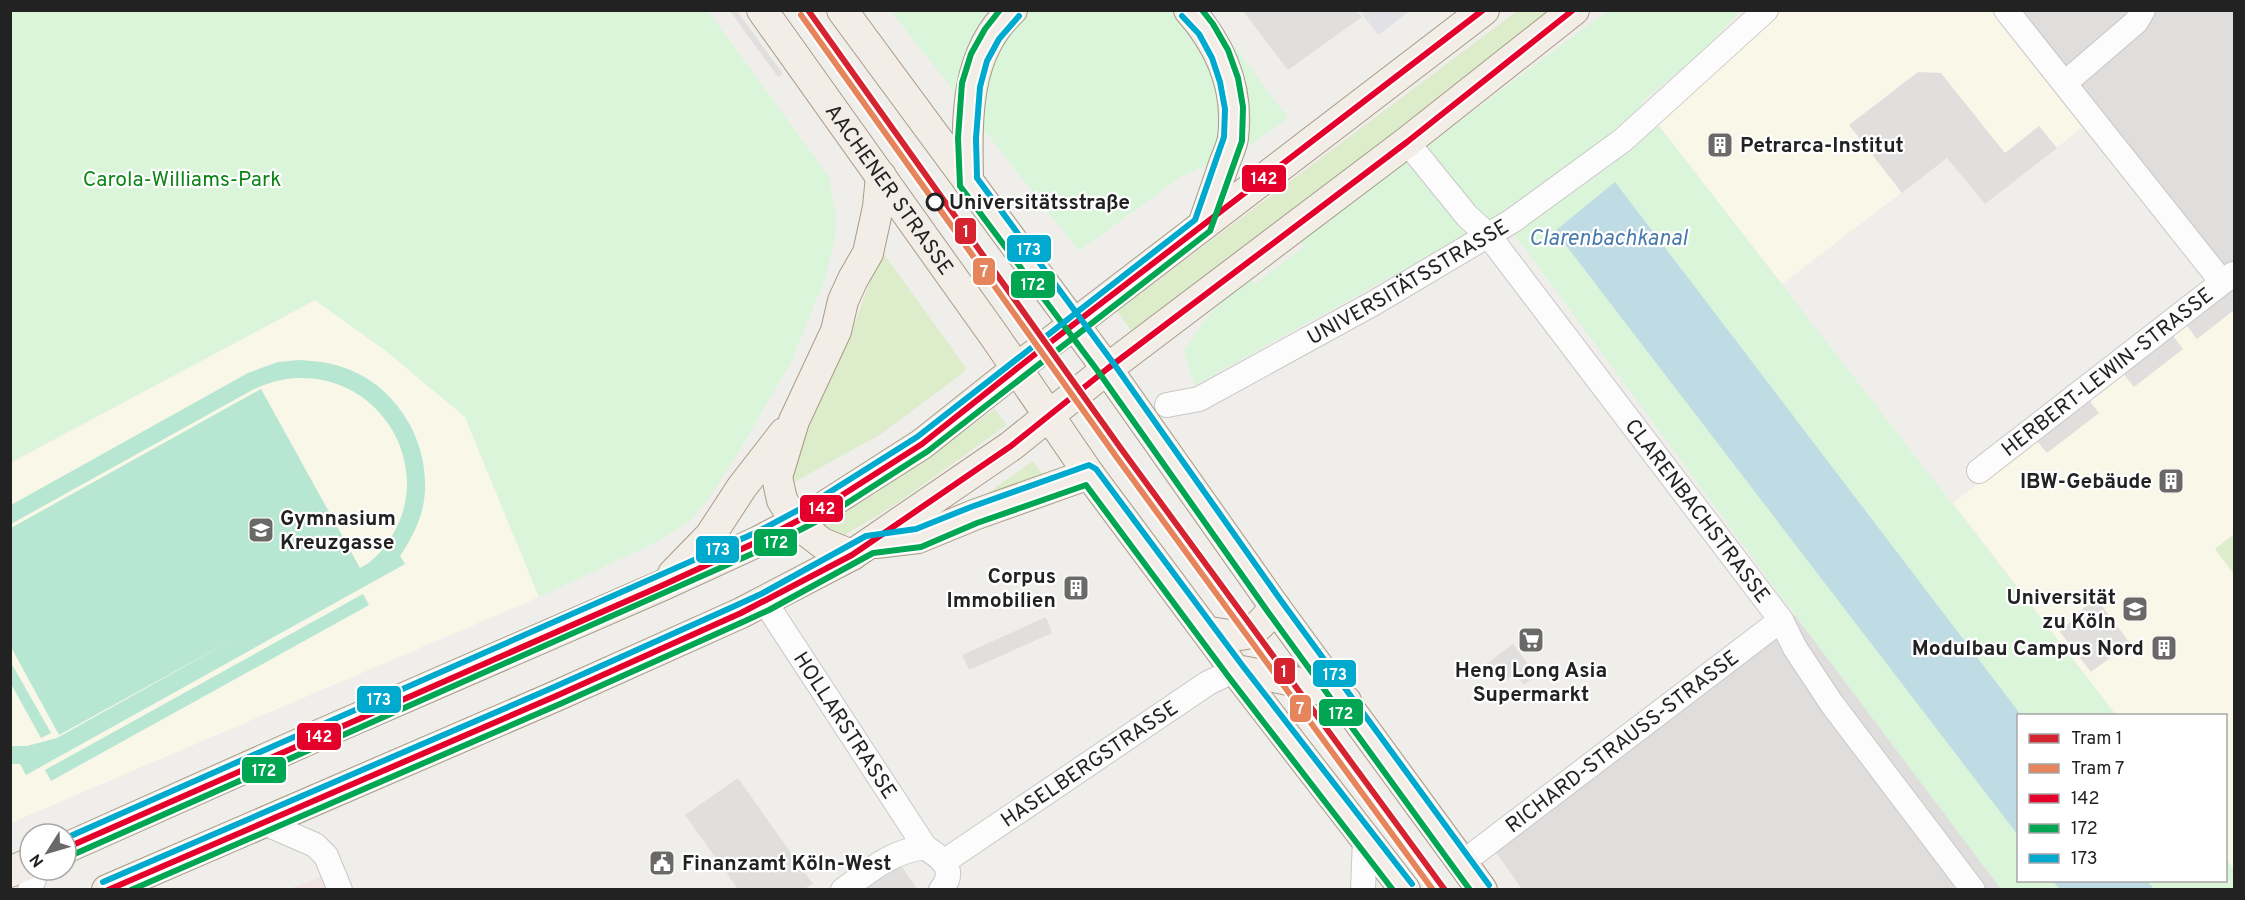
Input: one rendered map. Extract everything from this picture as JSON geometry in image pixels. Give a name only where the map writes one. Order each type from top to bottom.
[{"type":"main road","name":"AACHENER STRASSE","points":[[762,10],[1089,474],[1209,632],[1235,670],[1405,890]]},
{"type":"main road","points":[[842,10],[1107,369],[1275,607],[1346,701],[1482,890]]},
{"type":"main road","points":[[968,181],[967,138],[971,85],[979,58],[992,34],[1012,10]]},
{"type":"main road","points":[[1189,10],[1206,29],[1220,54],[1229,80],[1233,108],[1233,139],[1203,225]]},
{"type":"main road","points":[[78,843],[661,586],[796,523],[922,444],[1484,10]]},
{"type":"main road","points":[[107,890],[556,696],[765,602],[861,550],[1011,446],[1107,369],[1407,142],[1574,10]]},
{"type":"main road","points":[[881,176],[878,207],[868,253],[852,279],[843,301],[836,331],[794,421],[777,477],[782,500],[796,523],[822,543],[861,550],[918,538],[974,515],[1089,474]]},
{"type":"main road","points":[[661,586],[710,536],[742,487],[794,421]]},
{"type":"main road","points":[[1209,632],[1246,635],[1262,623],[1275,607]]},
{"type":"main road","points":[[1235,670],[1290,679],[1318,688],[1346,701]]},
{"type":"street","name":"UNIVERSITÄTSSTRASSE","points":[[1167,405],[1199,399],[1489,236],[1623,140],[1766,10]]},
{"type":"street","points":[[2006,10],[2228,277]]},
{"type":"street","points":[[2065,83],[2136,22],[2144,10]]},
{"type":"street","name":"CLARENBACHSTRASSE","points":[[1407,142],[1467,216],[1489,236],[1781,620],[1795,648],[1832,704],[1974,890]]},
{"type":"street","name":"HERBERT-LEWIN-STRASSE","points":[[1978,471],[2228,277]]},
{"type":"street","name":"HOLLARSTRASSE","points":[[765,602],[935,854]]},
{"type":"street","name":"RICHARD-STRAUSS-STRASSE","points":[[1462,863],[1781,620]]},
{"type":"street","name":"HASELBERGSTRASSE","points":[[843,890],[891,856],[906,850],[935,854],[1208,683],[1235,670]]},
{"type":"street","points":[[262,822],[315,845],[326,856],[340,890]]},
{"type":"street","points":[[1364,890],[1365,838]]},
{"type":"street","points":[[935,854],[948,871],[945,885],[941,890]]},
{"type":"shaded area","points":[[1991,10],[2083,127],[1985,204],[1947,158],[1782,284],[1653,118],[1777,11]]},
{"type":"shaded area","points":[[730,11],[737,11],[783,74],[778,77]]},
{"type":"shaded area","points":[[1243,11],[1357,11],[1362,17],[1288,70]]},
{"type":"shaded area","points":[[1360,11],[1410,11],[1378,35]]},
{"type":"shaded area","points":[[2015,11],[2234,11],[2234,288]]},
{"type":"shaded area","points":[[1918,72],[1941,73],[2005,153],[2039,126],[2057,148],[1985,204],[1947,158],[1902,193],[1849,125]]},
{"type":"shaded area","name":"Universität zu Köln","points":[[2234,288],[2234,870],[2227,860],[2227,714],[2115,714],[1953,503]]},
{"type":"shaded area","points":[[2234,288],[2234,310],[2197,339],[2187,326]]},
{"type":"shaded area","name":"Gymnasium Kreuzgasse","points":[[315,300],[386,351],[465,417],[539,597],[11,823],[11,463]]},
{"type":"shaded area","points":[[2173,336],[2183,349],[2134,387],[2123,373]]},
{"type":"shaded area","points":[[2089,400],[2099,413],[2047,453],[2036,440]]},
{"type":"shaded area","points":[[2095,597],[2130,643],[2091,672],[2060,632]]},
{"type":"shaded area","points":[[1795,615],[2001,889],[1522,889],[1490,844],[1568,782]]},
{"type":"shaded area","points":[[1046,617],[1052,633],[969,670],[962,655]]},
{"type":"shaded area","points":[[1513,644],[1536,675],[1524,685],[1515,674],[1501,684],[1486,664]]},
{"type":"shaded area","points":[[738,778],[813,884],[804,889],[738,889],[685,815]]},
{"type":"shaded area","points":[[900,864],[917,889],[861,890]]},
{"type":"shaded area","points":[[321,877],[326,889],[289,889]]},
{"type":"green space","name":"Carola-Williams-Park","points":[[11,10],[708,11],[829,177],[836,214],[835,239],[823,284],[791,362],[738,453],[707,501],[690,521],[659,541],[539,597],[465,417],[386,351],[315,300],[11,462]]},
{"type":"green space","points":[[891,11],[1208,11],[1288,118],[1252,144],[1182,176],[1079,251]]},
{"type":"green space","points":[[1517,11],[1558,11],[1132,332],[1117,311]]},
{"type":"green space","points":[[1607,11],[1740,11],[1707,48],[1641,103],[2115,714],[2017,714],[2017,882],[2227,882],[2227,860],[2234,870],[2234,889],[2001,889],[1795,615],[1501,216],[1195,385],[1184,352],[1198,330],[1230,295],[1250,278],[1255,284],[1304,247],[1300,241]]},
{"type":"green space","points":[[881,250],[966,368],[963,373],[881,434],[789,485],[790,461],[858,315]]},
{"type":"green space","points":[[299,360],[335,365],[357,373],[376,385],[393,400],[417,439],[423,461],[425,483],[423,506],[411,539],[400,556],[405,564],[26,775],[20,764],[11,764],[11,746],[27,746],[57,738],[239,636],[59,735],[11,647],[11,528],[261,389],[360,568],[374,558],[389,541],[404,509],[407,481],[403,454],[392,429],[375,408],[353,391],[327,381],[298,378],[276,381],[254,389],[11,524],[11,505],[248,373],[278,362]]},
{"type":"green space","points":[[995,409],[1007,425],[893,506],[845,535],[839,536],[820,526],[878,492]]},
{"type":"green space","points":[[1033,461],[1046,479],[959,513]]},
{"type":"green space","points":[[2234,534],[2234,574],[2215,549]]},
{"type":"green space","points":[[363,594],[369,605],[51,781],[45,770]]},
{"type":"green space","points":[[10,661],[51,733],[41,738],[11,684]]},
{"type":"water","name":"Clarenbachkanal","points":[[1615,182],[2020,714],[2017,714],[2017,834],[1555,231]]},
{"type":"water","points":[[2054,882],[2148,882],[2154,889],[2060,889]]},
{"type":"tram line","name":"1","points":[[808,10],[1122,450],[1445,890]]},
{"type":"tram line","name":"7","points":[[801,15],[1115,455],[1433,890]]},
{"type":"transit line","name":"172","points":[[1000,10],[985,29],[971,54],[962,83],[958,138],[960,186],[1100,374],[1268,612],[1470,890]]},
{"type":"transit line","name":"172","points":[[78,852],[763,549],[827,516],[928,451],[1210,231],[1242,141],[1243,107],[1238,78],[1228,50],[1202,10]]},
{"type":"transit line","name":"142","points":[[78,843],[661,586],[759,541],[822,508],[922,444],[1039,351],[1483,10]]},
{"type":"transit line","name":"142","points":[[108,890],[556,696],[741,613],[852,555],[1011,446],[1107,369],[1407,142],[1573,10]]},
{"type":"transit line","name":"173","points":[[1019,16],[999,39],[987,61],[980,87],[976,138],[977,178],[1114,364],[1282,602],[1489,885]]},
{"type":"transit line","name":"173","points":[[78,833],[755,533],[817,500],[917,437],[1195,220],[1224,137],[1225,109],[1220,82],[1212,58],[1199,34],[1182,16]]},
{"type":"transit line","name":"173","points":[[103,882],[552,688],[737,605],[866,536],[916,529],[1089,465],[1096,469],[1242,665],[1412,884]]},
{"type":"transit line","name":"172","points":[[131,890],[745,621],[873,553],[921,547],[977,523],[1086,485],[1228,676],[1393,890]]},
{"type":"place","name":"Petrarca-Institut","points":[[1720,145]]},
{"type":"place","name":"Universitätsstraße","points":[[935,202]]},
{"type":"place","name":"IBW-Gebäude","points":[[2171,481]]},
{"type":"place","name":"Gymnasium Kreuzgasse","points":[[261,530]]},
{"type":"place","name":"Corpus Immobilien","points":[[1076,588]]},
{"type":"place","name":"Universität zu Köln","points":[[2135,609]]},
{"type":"place","name":"Heng Long Asia Supermarkt","points":[[1531,640]]},
{"type":"place","name":"Modulbau Campus Nord","points":[[2164,648]]},
{"type":"place","name":"Finanzamt Köln-West","points":[[662,863]]}]
